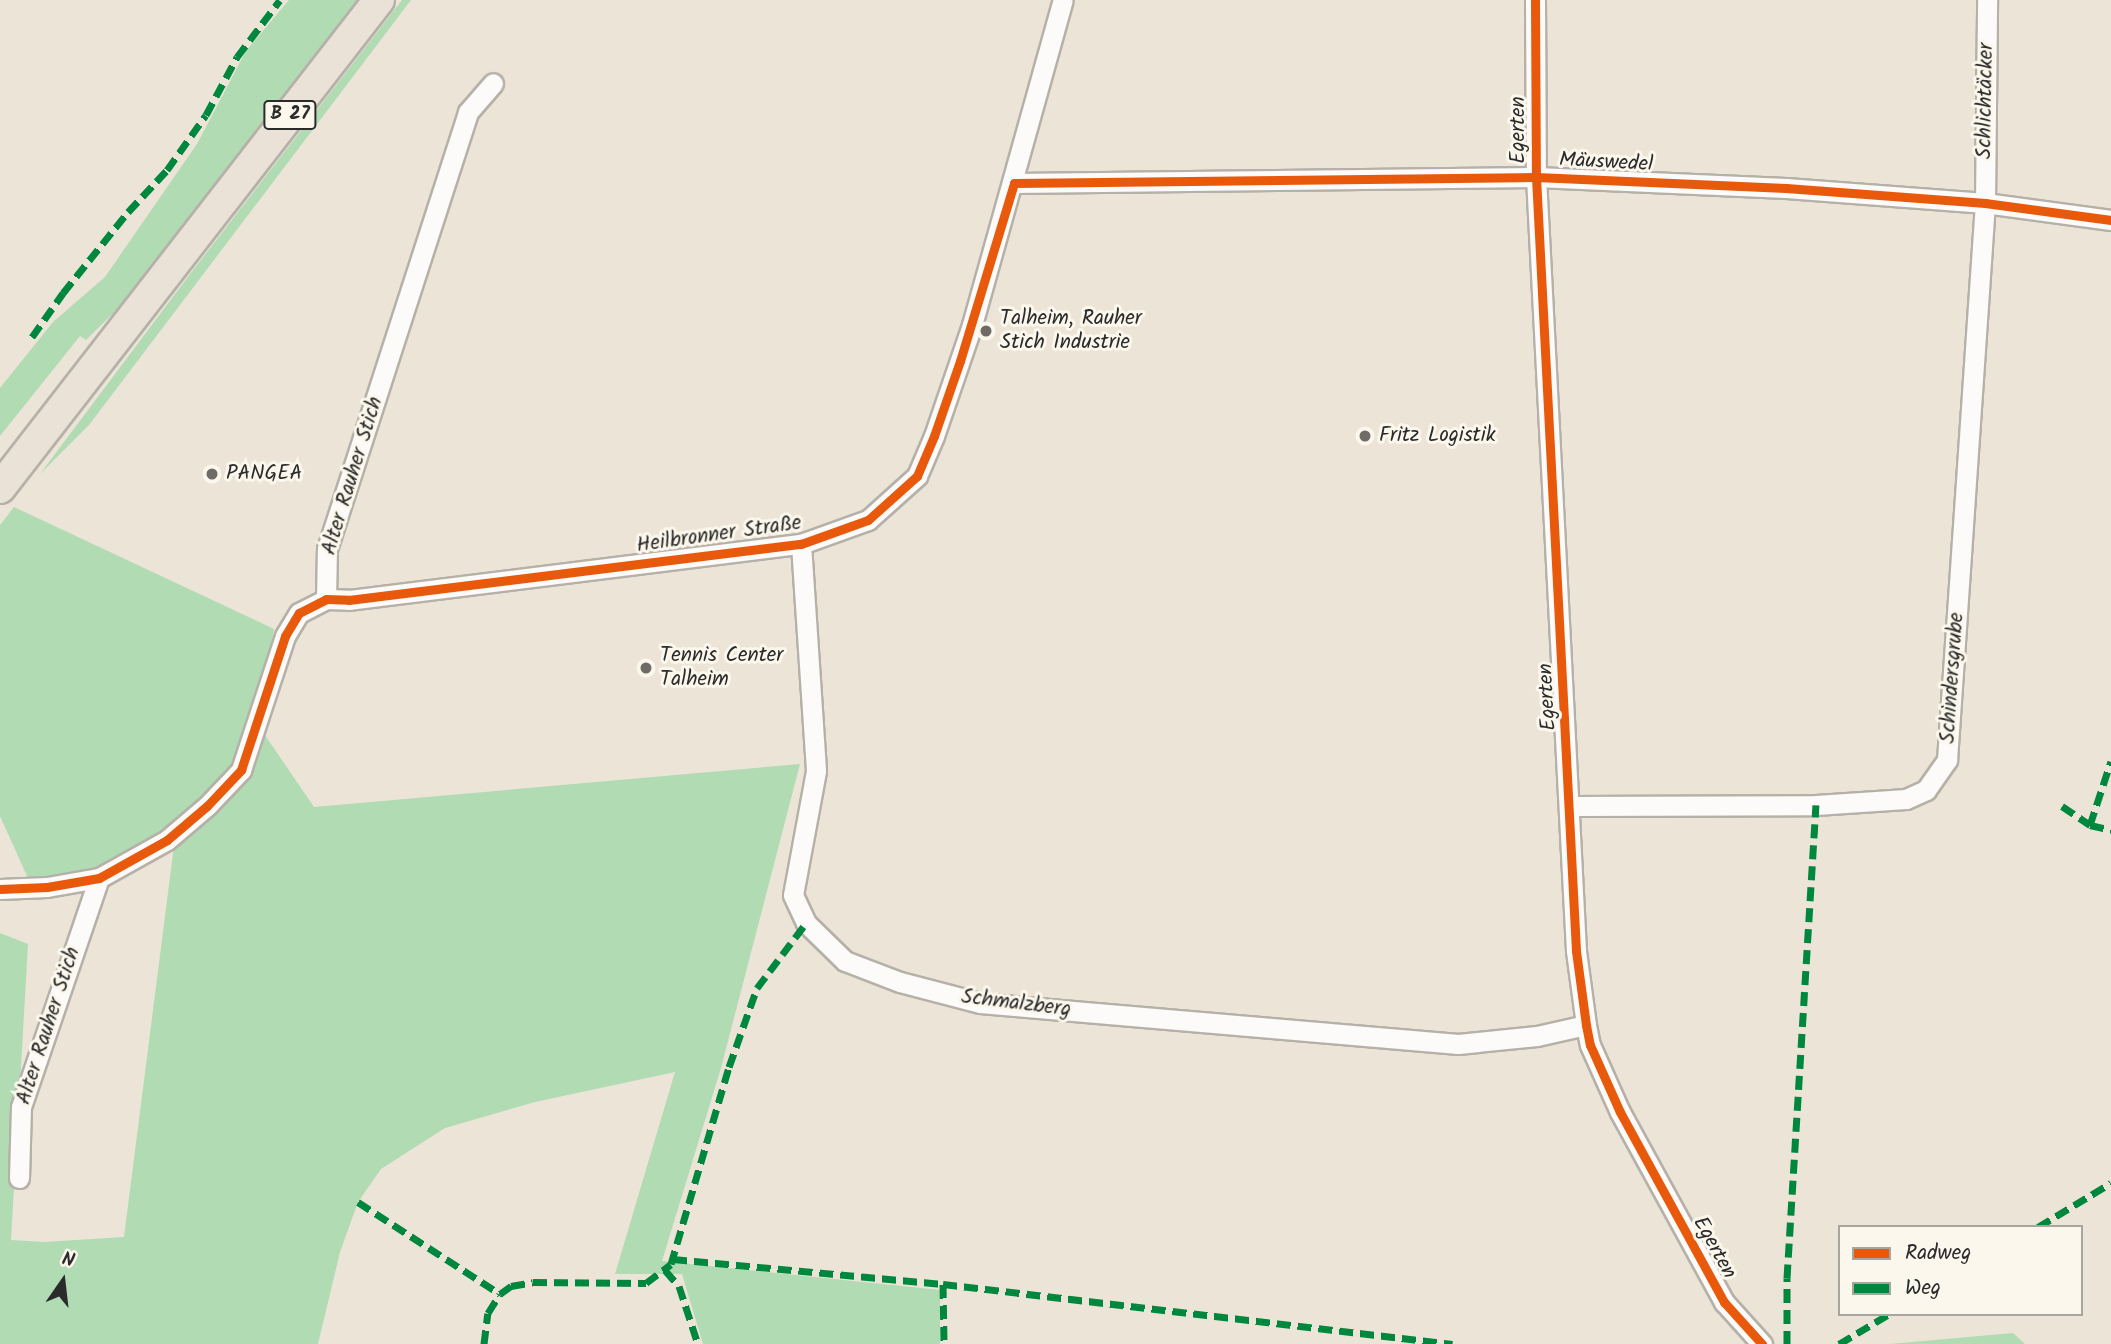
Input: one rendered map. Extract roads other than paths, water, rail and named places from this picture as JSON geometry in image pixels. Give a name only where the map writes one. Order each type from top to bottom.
[{"type":"main road","name":"B 27","points":[[0,488],[379,0]]},
{"type":"street","name":"Heilbronner Straße","points":[[326,599],[349,600],[801,544],[868,520],[917,476],[960,361],[1014,183],[1063,0]]},
{"type":"street","name":"Egerten","points":[[1535,0],[1536,177],[1571,806],[1576,951],[1586,1025],[1590,1045],[1620,1112],[1717,1290],[1724,1302],[1762,1344]]},
{"type":"street","name":"Schlichtäcker","points":[[1985,203],[1987,0]]},
{"type":"street","name":"Alter Rauher Stich","points":[[326,599],[327,549],[468,112],[493,83]]},
{"type":"street","name":"Mäuswedel","points":[[1014,183],[1536,177],[1786,188],[1985,203],[2111,220]]},
{"type":"street","name":"Schindersgrube","points":[[1571,806],[1816,805],[1906,799],[1926,790],[1938,775],[1947,760],[1985,203]]},
{"type":"street","name":"Schmalzberg","points":[[801,544],[816,771],[793,895],[806,923],[845,961],[900,982],[980,1003],[1458,1044],[1536,1036],[1586,1025]]},
{"type":"street","points":[[0,889],[47,887],[99,878],[167,840],[241,769],[285,636],[299,613],[326,599]]},
{"type":"street","name":"Alter Rauher Stich","points":[[19,1178],[21,1107],[99,878]]},
{"type":"place","name":"Talheim, Rauher Stich Industrie","points":[[986,331]]},
{"type":"place","name":"Fritz Logistik","points":[[1365,436]]},
{"type":"place","name":"PANGEA","points":[[212,474]]},
{"type":"place","name":"Tennis Center Talheim","points":[[646,668]]}]
